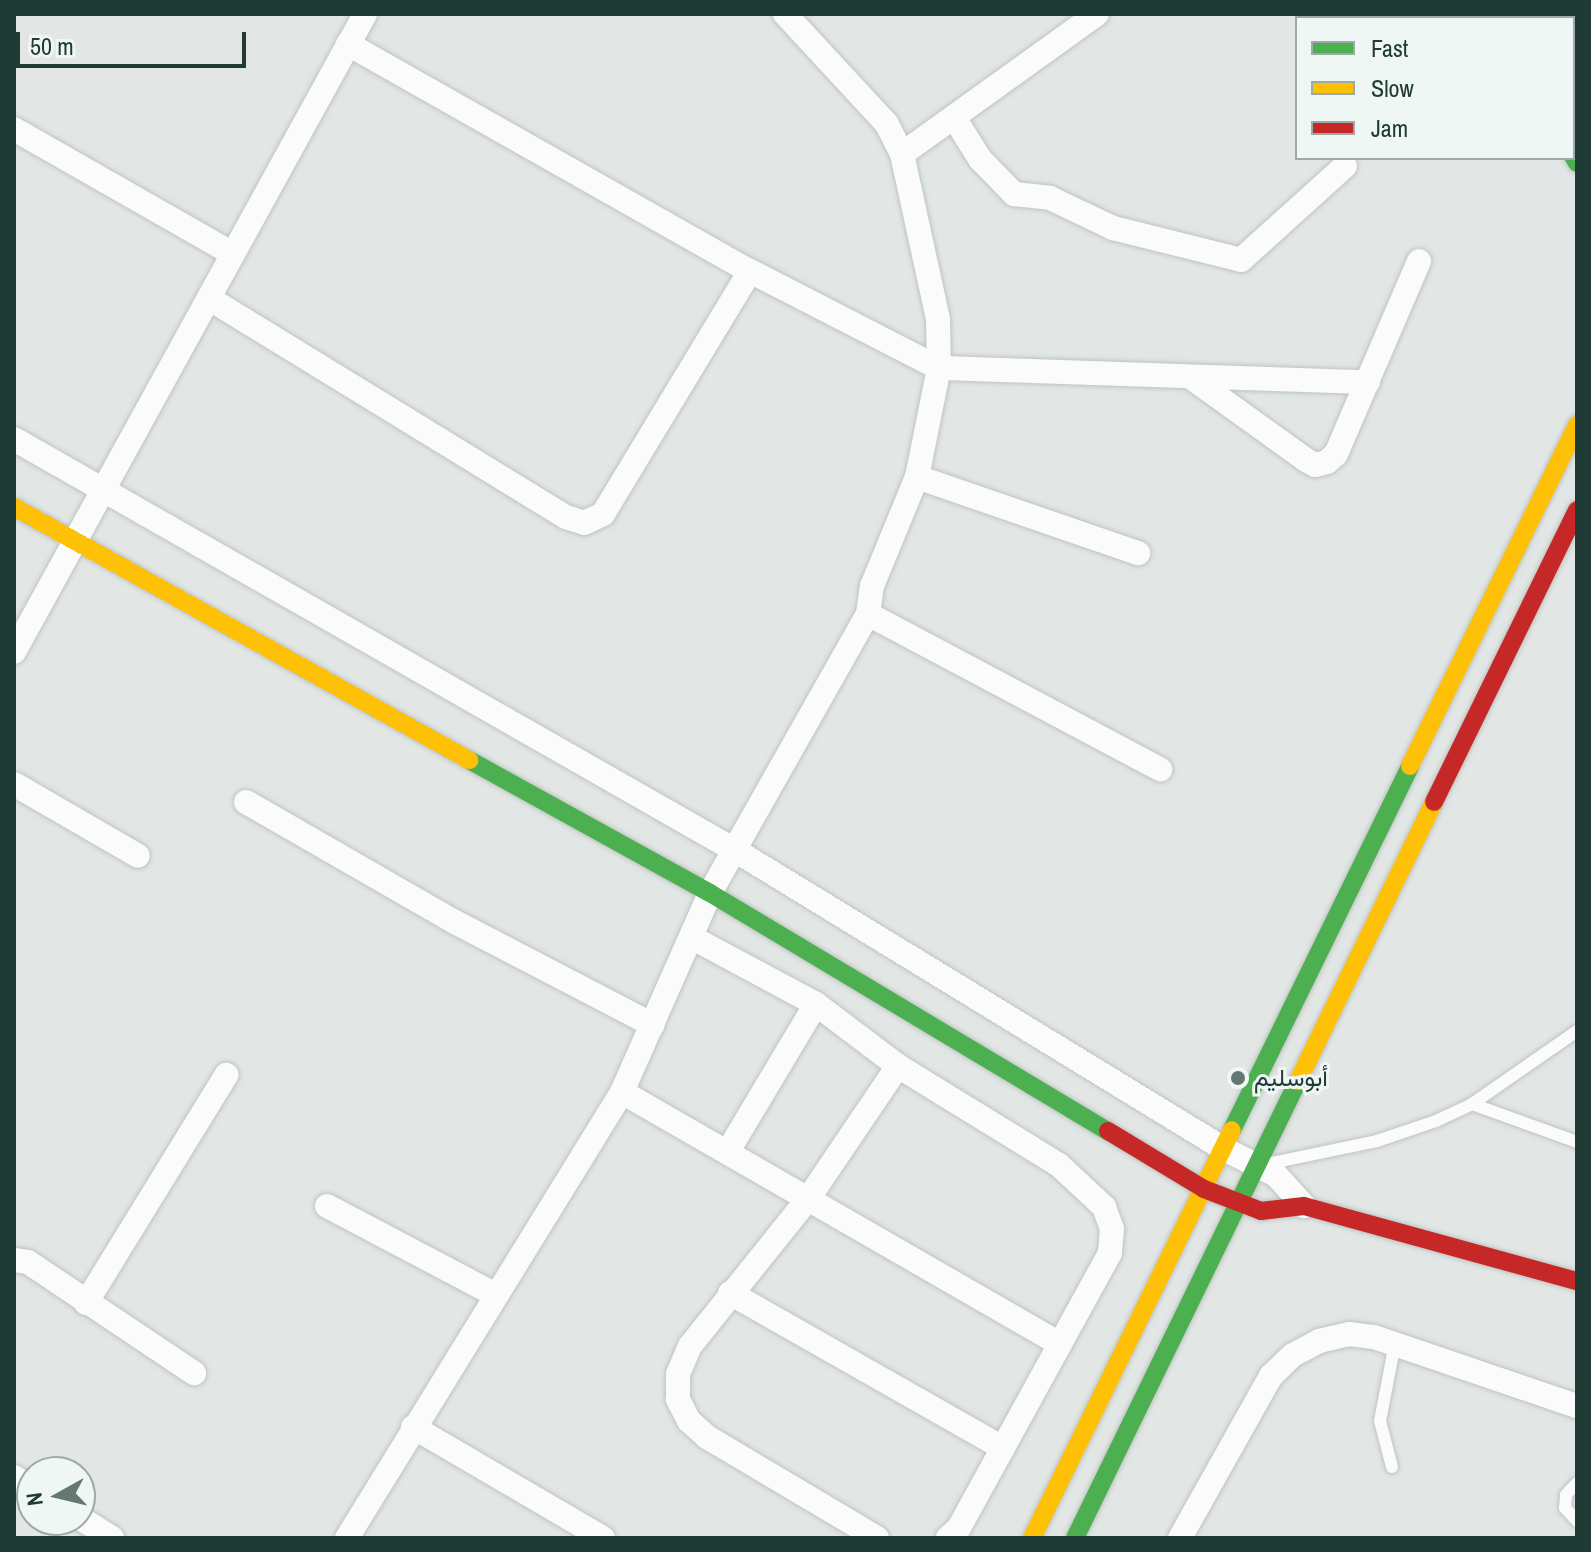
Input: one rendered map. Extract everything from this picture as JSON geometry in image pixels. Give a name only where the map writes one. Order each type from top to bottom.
[{"type":"main road","points":[[1032,1538],[1577,425]]},
{"type":"main road","points":[[14,507],[710,893],[1204,1189],[1237,1203],[1275,1212],[1304,1206],[1577,1281]]},
{"type":"main road","points":[[1075,1538],[1237,1203],[1560,560],[1577,510]]},
{"type":"street","points":[[14,652],[101,488],[210,299],[230,252],[365,14]]},
{"type":"street","points":[[347,1538],[622,1092],[710,893],[738,852],[868,614],[872,586],[917,477],[939,368],[932,274],[902,154],[886,123],[785,14]]},
{"type":"street","points":[[902,154],[955,119],[1097,14]]},
{"type":"street","points":[[348,44],[750,271],[939,368],[1368,382]]},
{"type":"street","points":[[955,119],[980,159],[1014,194],[1050,198],[1113,228],[1241,260],[1345,166]]},
{"type":"street","points":[[14,129],[230,252]]},
{"type":"street","points":[[1192,378],[1315,465],[1336,454],[1419,261]]},
{"type":"street","points":[[210,299],[566,517],[584,523],[603,514],[750,271]]},
{"type":"street","points":[[14,439],[738,852],[1224,1149],[1288,1183],[1304,1206]]},
{"type":"street","points":[[917,477],[1138,553]]},
{"type":"street","points":[[868,614],[1160,769]]},
{"type":"street","points":[[14,784],[138,856]]},
{"type":"street","points":[[246,802],[453,921],[653,1025]]},
{"type":"street","points":[[691,937],[816,1004],[898,1066],[1059,1165],[1104,1207],[1112,1229],[1110,1253],[1003,1448],[948,1538]]},
{"type":"street","points":[[728,1151],[816,1004]]},
{"type":"street","points":[[877,1538],[707,1437],[689,1421],[678,1399],[678,1374],[690,1346],[810,1196],[898,1066]]},
{"type":"street","points":[[86,1303],[226,1075]]},
{"type":"street","points":[[622,1092],[810,1196],[1060,1344]]},
{"type":"street","points":[[327,1206],[496,1295]]},
{"type":"street","points":[[14,1260],[28,1262],[194,1373]]},
{"type":"street","points":[[730,1293],[1003,1448]]},
{"type":"street","points":[[1180,1538],[1271,1376],[1293,1355],[1319,1341],[1349,1334],[1395,1343],[1577,1406]]},
{"type":"street","points":[[413,1427],[603,1538]]},
{"type":"lane","points":[[1255,1167],[1408,1133],[1472,1104],[1577,1031]]},
{"type":"lane","points":[[1472,1104],[1577,1142]]},
{"type":"lane","points":[[1392,1467],[1380,1421],[1395,1343]]},
{"type":"lane","points":[[1577,1483],[1566,1495],[1565,1508],[1577,1521]]},
{"type":"traffic: fast","points":[[1575,160],[1577,163]]},
{"type":"traffic: fast","points":[[469,760],[710,893],[1108,1131]]},
{"type":"traffic: fast","points":[[1232,1130],[1410,766]]},
{"type":"traffic: fast","points":[[1075,1538],[1298,1081]]},
{"type":"traffic: slow","points":[[1410,766],[1577,425]]},
{"type":"traffic: slow","points":[[14,507],[469,760]]},
{"type":"traffic: slow","points":[[1298,1081],[1434,802]]},
{"type":"traffic: slow","points":[[1032,1538],[1232,1130]]},
{"type":"traffic: jam","points":[[1434,802],[1577,510]]},
{"type":"traffic: jam","points":[[1108,1131],[1204,1189],[1261,1211],[1304,1206],[1577,1281]]},
{"type":"place","name":"أبوسليم","points":[[1238,1078]]}]
